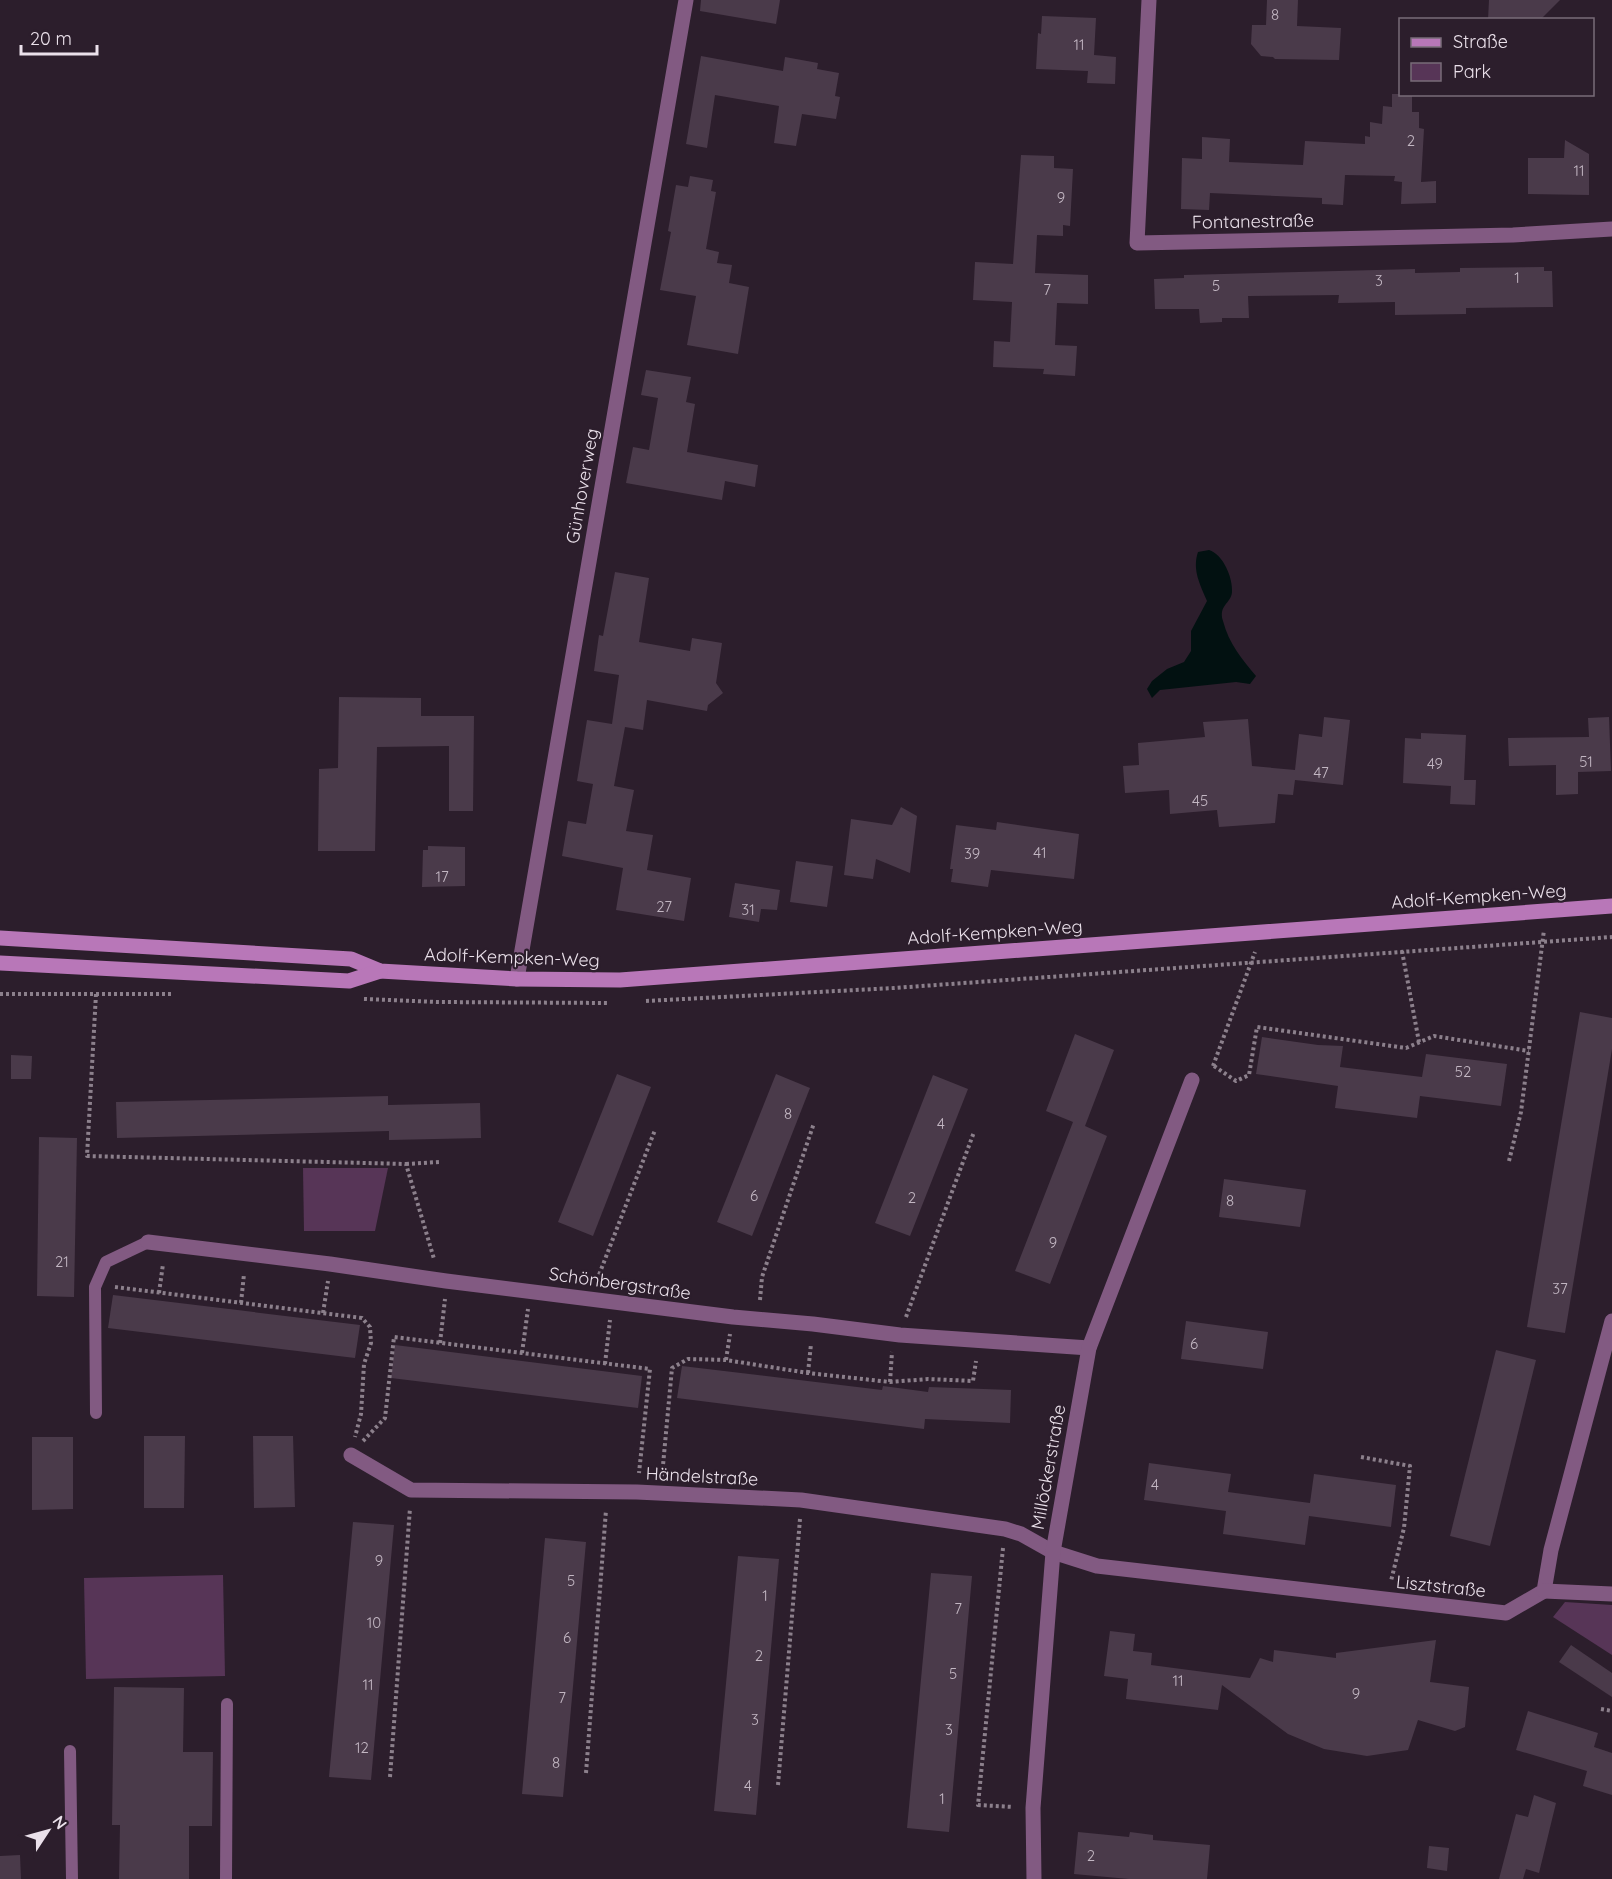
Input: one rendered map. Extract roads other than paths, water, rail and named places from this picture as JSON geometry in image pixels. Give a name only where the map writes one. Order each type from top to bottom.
[{"type":"main road","name":"Adolf-Kempken-Weg","points":[[0,938],[351,960],[380,971],[517,979],[620,980],[1612,906]]},
{"type":"main road","name":"Adolf-Kempken-Weg","points":[[0,963],[349,981],[380,971]]},
{"type":"street","name":"Günhoverweg","points":[[517,979],[687,0]]},
{"type":"street","name":"Fontanestraße","points":[[1149,0],[1137,243],[1513,235],[1612,229]]},
{"type":"street","name":"Millöckerstraße","points":[[1034,1879],[1033,1808],[1053,1552],[1089,1348],[1192,1080]]},
{"type":"street","name":"Schönbergstraße","points":[[148,1242],[330,1263],[446,1281],[758,1320],[896,1334],[1089,1348]]},
{"type":"street","points":[[1612,1321],[1551,1550],[1544,1591],[1612,1594]]},
{"type":"street","name":"Händelstraße","points":[[351,1455],[411,1490],[607,1491],[801,1500],[1005,1529],[1021,1533],[1053,1552]]},
{"type":"street","name":"Lisztstraße","points":[[1053,1552],[1097,1566],[1506,1613],[1544,1591]]},
{"type":"lane","points":[[96,1413],[96,1285],[106,1262],[148,1242]]},
{"type":"lane","points":[[226,1879],[227,1704]]},
{"type":"lane","points":[[70,1751],[72,1879]]}]
